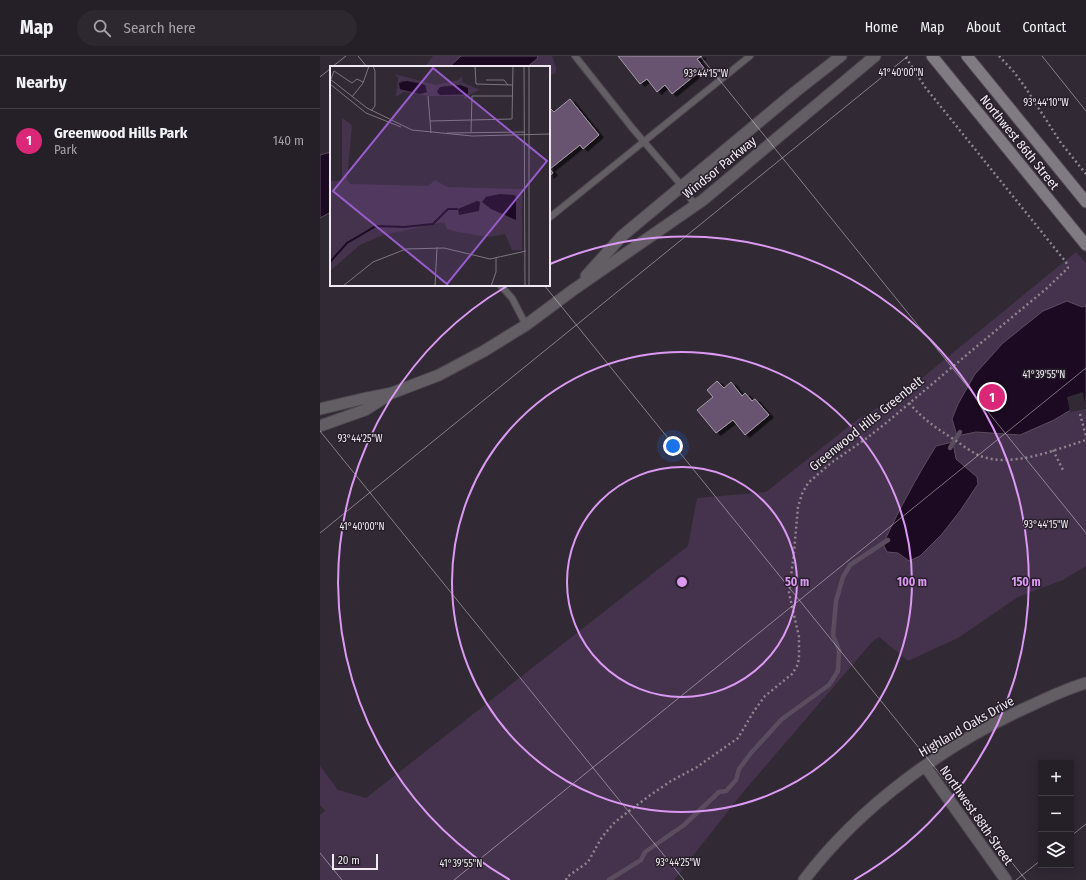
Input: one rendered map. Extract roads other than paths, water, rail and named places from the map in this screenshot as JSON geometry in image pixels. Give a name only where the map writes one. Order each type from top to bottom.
[{"type":"main road","name":"Northwest 86th Street","points":[[932,56],[1086,245]]},
{"type":"main road","name":"Northwest 86th Street","points":[[967,56],[1086,202]]},
{"type":"street","name":"Windsor Parkway","points":[[574,290],[622,236],[795,92],[842,56]]},
{"type":"street","name":"Windsor Parkway","points":[[320,409],[392,393],[439,375],[484,351],[526,325],[709,195],[875,56]]},
{"type":"street","name":"Windsor Parkway","points":[[320,426],[365,410],[392,393]]},
{"type":"street","name":"Highland Oaks Drive","points":[[804,880],[837,841],[872,808],[916,772],[957,744],[1006,716],[1064,690],[1086,683]]},
{"type":"street","name":"Northwest 88th Street","points":[[925,766],[1006,880]]},
{"type":"lane","points":[[575,56],[682,186],[695,205]]},
{"type":"lane","points":[[550,217],[750,56]]},
{"type":"lane","points":[[501,286],[512,298],[526,325]]},
{"type":"waterway","points":[[950,448],[960,432]]},
{"type":"waterway","points":[[609,880],[641,860],[645,852],[684,825],[719,792],[726,791],[736,780],[739,769],[751,753],[782,719],[829,685],[838,671],[839,650],[833,635],[836,601],[843,577],[850,565],[888,540]]},
{"type":"place","name":"Greenwood Hills Park","points":[[992,397]]}]
